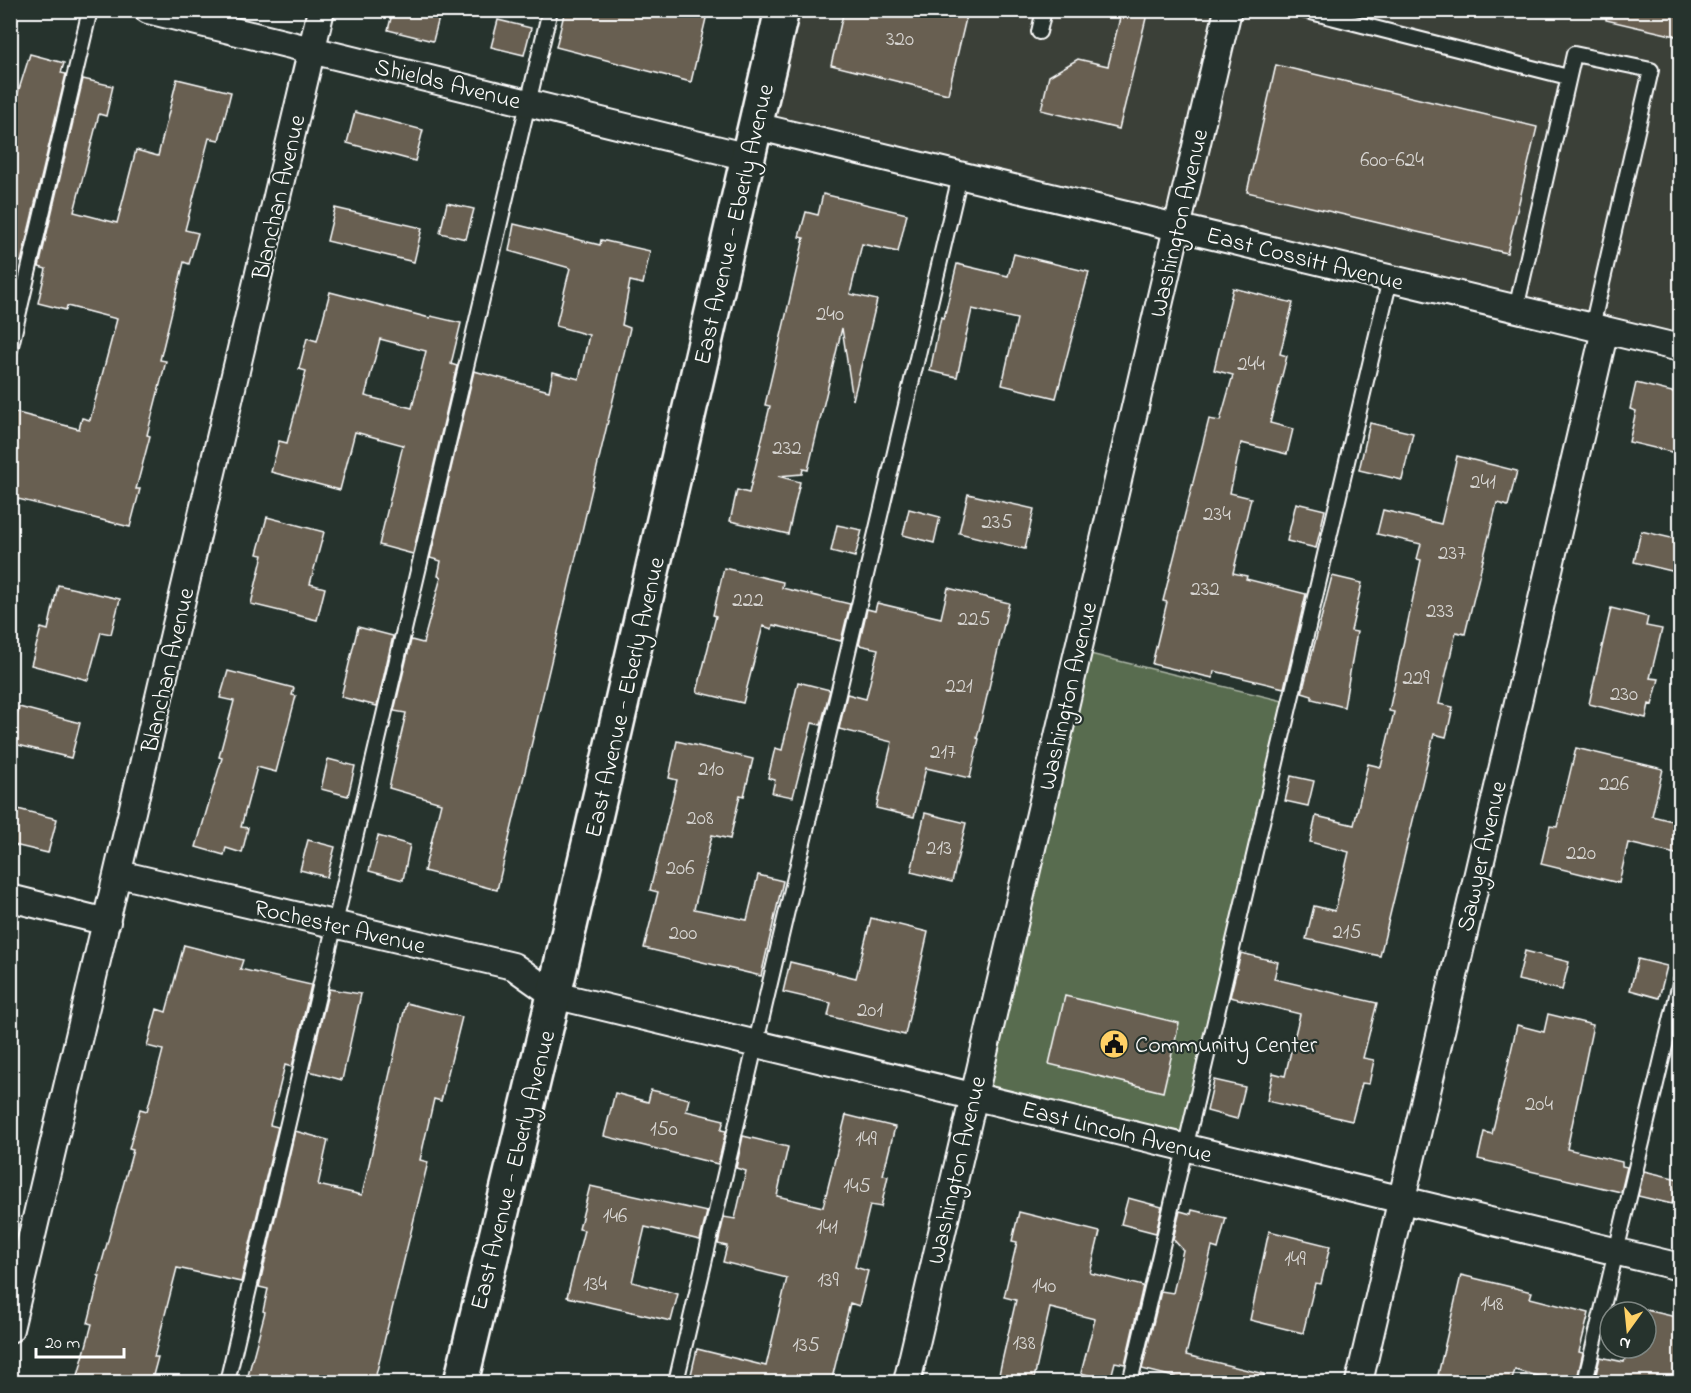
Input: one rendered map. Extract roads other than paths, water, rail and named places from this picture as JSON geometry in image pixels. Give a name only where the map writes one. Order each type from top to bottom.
[{"type":"main road","name":"East Avenue - Eberly Avenue","points":[[460,1383],[554,996],[782,10]]},
{"type":"street","name":"Shields Avenue","points":[[148,10],[527,103],[751,142]]},
{"type":"street","name":"Blanchan Avenue","points":[[10,1329],[321,10]]},
{"type":"street","name":"Washington Avenue","points":[[907,1383],[1228,10]]},
{"type":"street","name":"East Cossitt Avenue","points":[[751,142],[960,176],[1680,348]]},
{"type":"street","name":"Sawyer Avenue","points":[[1359,1383],[1598,328]]},
{"type":"street","name":"Rochester Avenue","points":[[118,874],[513,966],[554,996]]},
{"type":"street","points":[[10,898],[107,922]]},
{"type":"street","name":"East Lincoln Avenue","points":[[554,996],[1680,1267]]},
{"type":"lane","points":[[10,350],[90,10]]},
{"type":"lane","points":[[227,1383],[550,10]]},
{"type":"lane","points":[[1039,32],[1044,10]]},
{"type":"lane","points":[[1303,10],[1568,76]]},
{"type":"lane","points":[[1516,309],[1574,54],[1651,70],[1598,328]]},
{"type":"lane","points":[[676,1383],[960,176]]},
{"type":"lane","points":[[1130,1383],[1390,279]]},
{"type":"lane","points":[[1585,1383],[1680,983]]},
{"type":"place","name":"Community Center","points":[[1114,1044]]}]
